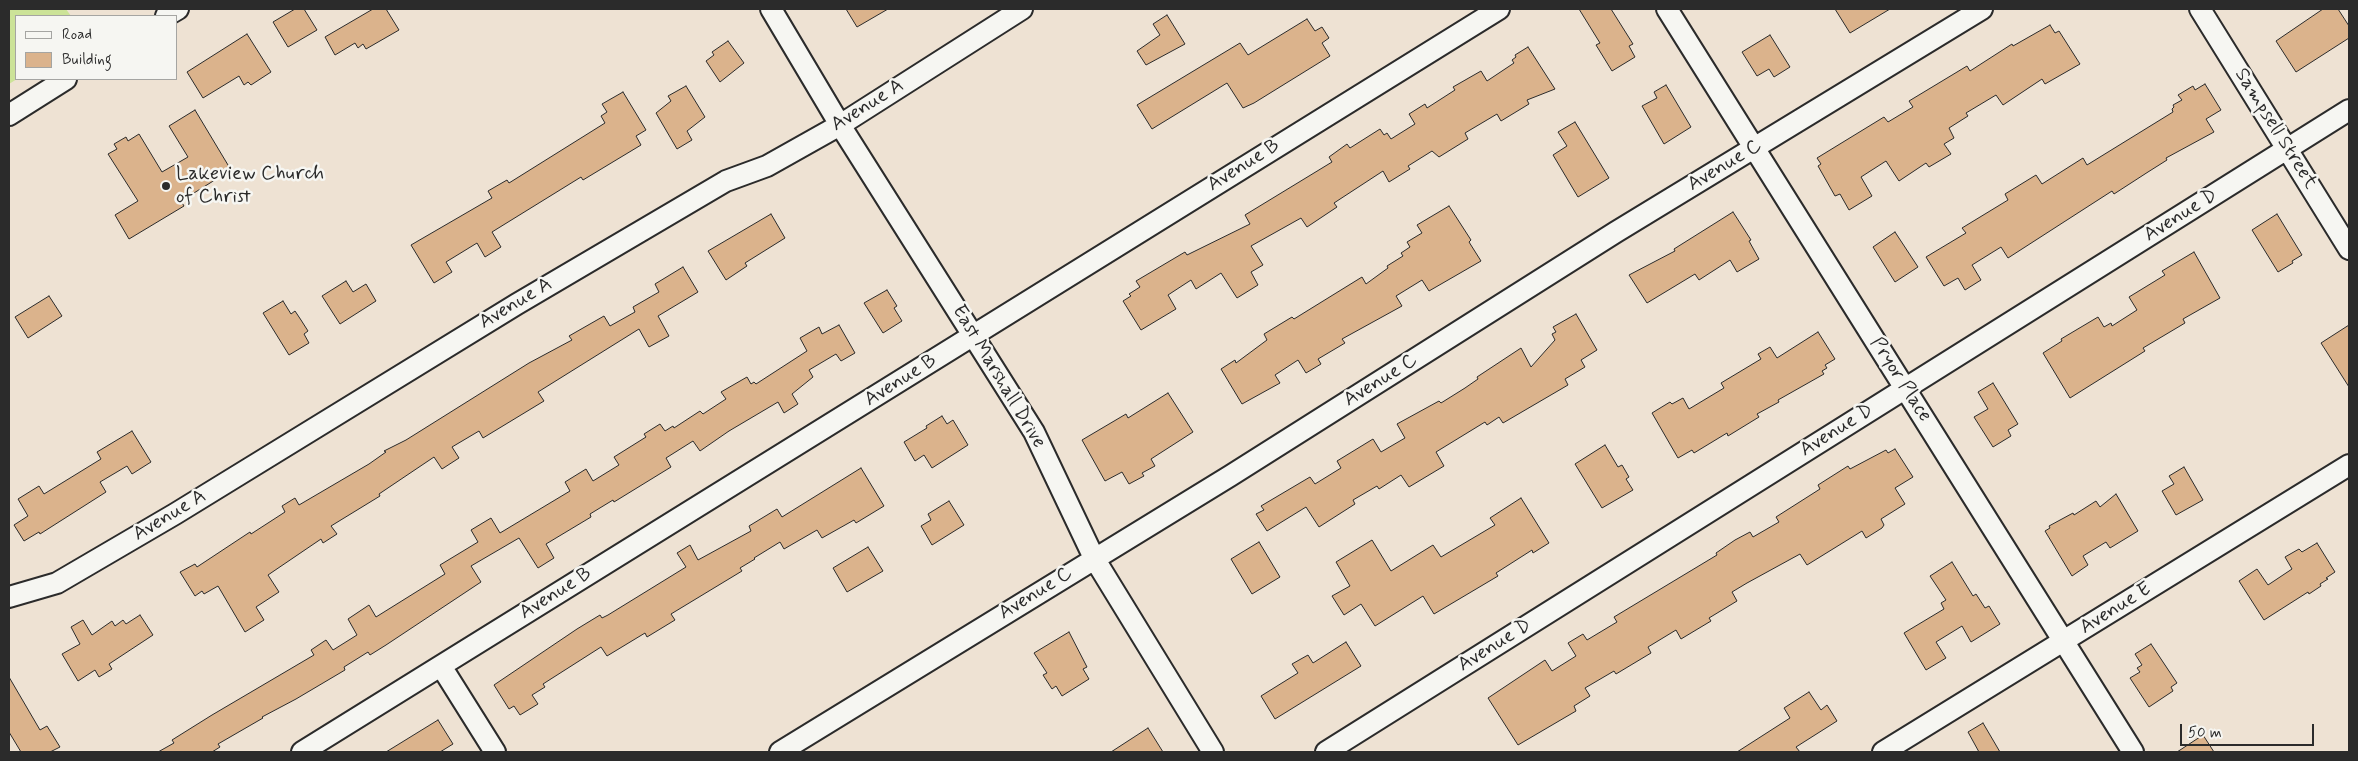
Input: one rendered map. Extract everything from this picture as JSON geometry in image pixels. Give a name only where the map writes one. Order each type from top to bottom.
[{"type":"street","name":"East Marshall Drive","points":[[771,9],[840,124],[1034,432],[1094,558],[1213,752]]},
{"type":"street","name":"Avenue A","points":[[9,597],[57,583],[176,514],[344,408],[726,181],[767,166],[840,124],[1022,9]]},
{"type":"street","name":"Avenue B","points":[[302,752],[1499,9]]},
{"type":"street","name":"Pryor Place","points":[[1667,9],[1906,388],[2062,642],[2133,752]]},
{"type":"street","name":"Avenue C","points":[[780,752],[1230,476],[1616,232],[1982,9]]},
{"type":"street","name":"Sampsell Street","points":[[2200,9],[2349,249]]},
{"type":"street","points":[[9,116],[64,80]]},
{"type":"street","name":"Avenue D","points":[[1326,752],[2349,110]]},
{"type":"street","name":"Avenue E","points":[[1883,752],[2349,465]]},
{"type":"street","points":[[441,666],[495,752]]},
{"type":"green space","points":[[9,9],[66,9],[70,15],[15,15],[15,80],[9,84]]},
{"type":"building","points":[[295,9],[304,9],[317,30],[288,47],[273,22]]},
{"type":"building","points":[[373,9],[386,9],[399,30],[366,49],[363,44],[358,48],[355,43],[335,55],[325,37]]},
{"type":"building","points":[[846,9],[888,9],[857,27]]},
{"type":"building","points":[[1579,9],[1611,9],[1633,44],[1629,46],[1635,57],[1612,71],[1596,45],[1600,43]]},
{"type":"building","points":[[1835,9],[1890,9],[1850,33]]},
{"type":"building","points":[[2323,9],[2338,9],[2349,26],[2349,38],[2296,72],[2276,41]]},
{"type":"building","points":[[1167,15],[1185,44],[1146,65],[1137,51],[1160,35],[1153,24]]},
{"type":"building","points":[[1307,19],[1315,31],[1322,27],[1329,38],[1322,43],[1330,56],[1254,103],[1243,108],[1227,83],[1152,129],[1137,105],[1240,43],[1248,55]]},
{"type":"building","points":[[2050,25],[2055,33],[2059,31],[2080,64],[2045,84],[2042,79],[2003,105],[1996,95],[1966,113],[1968,116],[1949,128],[1954,138],[1944,144],[1951,154],[1929,167],[1926,163],[1899,181],[1886,161],[1861,177],[1872,196],[1849,210],[1840,194],[1835,196],[1818,166],[1821,164],[1817,158],[1884,117],[1888,122],[1913,107],[1909,101],[1967,66],[1970,71],[2012,44],[2013,46]]},
{"type":"building","points":[[247,34],[271,72],[251,85],[248,82],[244,85],[239,76],[203,98],[187,72]]},
{"type":"building","points":[[1770,35],[1790,67],[1774,77],[1769,69],[1757,76],[1742,52]]},
{"type":"building","points":[[728,41],[744,63],[720,82],[706,61],[714,55],[712,52]]},
{"type":"building","points":[[1528,47],[1555,89],[1527,100],[1529,104],[1501,121],[1497,114],[1465,133],[1468,139],[1439,157],[1432,151],[1408,166],[1410,169],[1389,182],[1383,171],[1334,203],[1337,207],[1307,227],[1301,218],[1251,246],[1263,265],[1251,272],[1258,285],[1237,298],[1221,273],[1196,289],[1191,280],[1168,295],[1176,309],[1141,330],[1123,301],[1131,296],[1129,294],[1140,287],[1136,281],[1185,252],[1187,255],[1250,224],[1245,215],[1332,162],[1329,157],[1347,144],[1350,148],[1380,129],[1384,135],[1387,133],[1391,139],[1415,124],[1409,114],[1425,104],[1427,108],[1455,90],[1453,87],[1481,71],[1487,81],[1514,63],[1512,60],[1516,57],[1515,55]]},
{"type":"building","points":[[2205,84],[2221,110],[2206,119],[2214,132],[2166,158],[2167,160],[2114,194],[2112,191],[2008,258],[2001,247],[1972,265],[1981,280],[1965,290],[1958,278],[1944,286],[1926,257],[1966,233],[1962,228],[2008,200],[2005,194],[2036,175],[2042,184],[2083,158],[2087,165],[2173,112],[2173,105],[2182,100],[2178,95],[2193,86],[2195,90]]},
{"type":"building","points":[[1666,85],[1691,127],[1664,144],[1642,106],[1657,98],[1654,92]]},
{"type":"building","points":[[686,86],[705,117],[687,131],[692,140],[677,149],[656,113],[671,101],[668,96]]},
{"type":"building","points":[[623,92],[646,130],[636,136],[641,145],[583,180],[581,177],[492,232],[501,247],[485,257],[477,243],[446,262],[452,272],[434,283],[411,245],[492,198],[488,191],[507,180],[509,183],[605,123],[601,116],[607,112],[602,104]]},
{"type":"building","name":"Lakeview Church of Christ","points":[[195,110],[231,170],[181,201],[184,206],[129,239],[115,215],[138,201],[108,154],[117,149],[114,144],[126,137],[128,141],[139,134],[162,172],[188,157],[169,126]]},
{"type":"building","points":[[1575,122],[1609,178],[1578,197],[1553,155],[1567,146],[1558,132]]},
{"type":"building","points":[[1449,206],[1471,240],[1469,242],[1481,261],[1429,291],[1422,280],[1396,296],[1402,306],[1342,339],[1345,343],[1318,359],[1321,364],[1306,373],[1298,360],[1275,375],[1280,383],[1242,404],[1221,369],[1235,360],[1236,363],[1267,340],[1264,334],[1292,317],[1294,319],[1362,277],[1366,284],[1388,268],[1387,266],[1403,256],[1401,253],[1410,247],[1407,242],[1422,233],[1417,225]]},
{"type":"building","points":[[1733,212],[1751,240],[1749,241],[1759,259],[1737,272],[1730,260],[1699,280],[1695,274],[1647,303],[1629,275],[1675,251],[1674,249]]},
{"type":"building","points":[[771,214],[785,238],[745,263],[747,266],[726,280],[708,251]]},
{"type":"building","points":[[2277,214],[2302,255],[2278,272],[2252,230]]},
{"type":"building","points":[[1895,232],[1918,267],[1895,282],[1873,247]]},
{"type":"building","points":[[2194,252],[2220,298],[2183,319],[2185,323],[2143,348],[2145,351],[2070,398],[2043,353],[2062,341],[2061,339],[2098,317],[2104,327],[2111,323],[2112,326],[2137,310],[2129,297],[2165,275],[2162,271]]},
{"type":"building","points":[[683,267],[698,292],[658,316],[669,336],[649,347],[639,329],[538,392],[544,401],[483,438],[479,431],[452,447],[459,458],[442,469],[434,457],[379,494],[380,496],[331,526],[337,534],[323,543],[321,539],[268,575],[279,592],[256,607],[264,620],[245,632],[218,586],[204,594],[202,591],[195,596],[180,572],[195,564],[197,567],[250,532],[251,534],[285,512],[282,506],[295,498],[299,505],[369,464],[386,452],[384,451],[406,440],[529,363],[572,340],[569,336],[604,316],[610,326],[635,312],[633,307],[659,292],[655,284]]},
{"type":"building","points":[[346,281],[353,292],[366,284],[376,301],[340,324],[322,296]]},
{"type":"building","points":[[887,290],[897,306],[894,308],[902,321],[883,333],[864,303]]},
{"type":"building","points":[[49,296],[62,316],[28,338],[15,317]]},
{"type":"building","points":[[283,301],[291,314],[295,311],[308,331],[304,334],[309,343],[289,355],[263,313]]},
{"type":"building","points":[[1576,314],[1597,350],[1581,360],[1585,367],[1565,379],[1568,385],[1503,423],[1499,417],[1487,425],[1485,422],[1436,452],[1444,466],[1409,487],[1401,475],[1379,489],[1377,486],[1353,500],[1355,504],[1319,527],[1306,507],[1267,531],[1256,514],[1264,510],[1261,506],[1310,477],[1315,484],[1341,468],[1337,461],[1373,439],[1381,452],[1405,438],[1397,424],[1439,401],[1441,403],[1521,348],[1531,367],[1555,340],[1552,334],[1556,332],[1553,327]]},
{"type":"building","points":[[839,325],[855,353],[841,361],[836,354],[809,370],[813,377],[792,394],[798,404],[784,413],[778,402],[729,431],[700,451],[693,441],[666,458],[671,467],[614,502],[613,500],[590,514],[591,517],[546,544],[554,558],[538,568],[519,538],[471,566],[481,582],[370,655],[368,652],[344,667],[345,670],[218,744],[220,747],[212,752],[158,752],[174,743],[172,740],[212,715],[314,655],[311,650],[326,640],[333,650],[357,635],[348,619],[369,605],[376,617],[445,574],[440,565],[478,542],[471,530],[491,518],[500,533],[570,491],[565,482],[586,469],[593,481],[619,465],[614,457],[646,437],[644,434],[660,424],[665,431],[673,426],[674,428],[700,411],[703,414],[726,399],[721,392],[747,377],[751,384],[754,382],[756,384],[807,351],[800,338],[819,327],[822,334]]},
{"type":"building","points":[[2349,325],[2349,387],[2321,343]]},
{"type":"building","points":[[1818,332],[1835,359],[1825,365],[1827,368],[1822,371],[1824,374],[1778,400],[1779,402],[1757,414],[1759,417],[1728,436],[1727,433],[1694,453],[1692,450],[1678,458],[1652,413],[1670,402],[1672,404],[1683,398],[1689,409],[1724,388],[1721,383],[1761,359],[1758,354],[1770,347],[1777,358]]},
{"type":"building","points":[[1993,383],[2018,424],[2008,430],[2011,436],[1993,447],[1974,417],[1988,409],[1978,392]]},
{"type":"building","points":[[1168,393],[1193,432],[1151,459],[1155,466],[1142,473],[1144,476],[1129,484],[1122,472],[1105,481],[1082,440],[1126,414],[1128,418]]},
{"type":"building","points":[[942,416],[947,424],[953,420],[968,445],[932,468],[924,455],[915,461],[904,442]]},
{"type":"building","points":[[132,431],[151,462],[132,474],[127,466],[100,482],[106,492],[40,534],[39,532],[24,541],[14,525],[28,516],[18,499],[39,486],[44,494],[101,459],[97,452]]},
{"type":"building","points":[[1605,445],[1618,467],[1622,465],[1629,477],[1626,479],[1633,490],[1602,508],[1575,464]]},
{"type":"building","points":[[1895,449],[1913,477],[1895,488],[1905,504],[1881,519],[1884,525],[1882,528],[1866,538],[1862,531],[1807,565],[1800,554],[1747,583],[1732,592],[1737,601],[1709,618],[1711,621],[1681,639],[1676,630],[1648,647],[1651,653],[1616,674],[1614,671],[1585,688],[1590,696],[1574,706],[1576,711],[1518,745],[1488,698],[1545,660],[1552,671],[1576,656],[1568,643],[1583,634],[1587,640],[1617,622],[1614,617],[1717,555],[1716,553],[1735,540],[1750,532],[1753,537],[1779,522],[1776,517],[1820,489],[1818,485],[1848,466],[1850,469],[1886,450],[1888,453]]},
{"type":"building","points":[[2184,467],[2203,500],[2176,515],[2162,491],[2174,484],[2169,476]]},
{"type":"building","points":[[861,468],[884,506],[856,523],[854,520],[822,538],[817,530],[784,549],[780,542],[740,568],[742,571],[671,614],[675,620],[647,637],[645,633],[607,656],[601,647],[543,684],[545,687],[532,695],[538,704],[520,715],[514,706],[509,709],[494,685],[577,629],[600,615],[602,618],[608,615],[686,567],[677,553],[690,545],[698,560],[751,531],[749,526],[777,509],[782,517]]},
{"type":"building","points":[[2116,494],[2138,531],[2110,548],[2106,542],[2083,556],[2088,565],[2072,576],[2045,531],[2050,528],[2049,526],[2073,513],[2074,515],[2096,501],[2100,507]]},
{"type":"building","points":[[1521,498],[1549,543],[1533,553],[1532,550],[1496,573],[1498,576],[1434,614],[1423,596],[1375,626],[1361,604],[1344,615],[1332,596],[1350,586],[1336,562],[1372,540],[1391,571],[1433,545],[1441,557],[1495,525],[1490,518]]},
{"type":"building","points":[[949,501],[964,525],[932,545],[921,526],[931,520],[928,514]]},
{"type":"building","points":[[1259,542],[1280,577],[1252,594],[1231,559]]},
{"type":"building","points":[[2317,543],[2335,572],[2320,584],[2321,586],[2309,594],[2308,592],[2264,620],[2239,581],[2257,569],[2268,585],[2292,569],[2285,557],[2299,549],[2302,552]]},
{"type":"building","points":[[868,547],[883,571],[847,592],[833,568]]},
{"type":"building","points":[[1952,562],[1973,596],[1976,594],[1985,608],[1989,606],[2000,624],[1971,642],[1962,626],[1936,642],[1946,658],[1926,670],[1904,633],[1944,609],[1941,603],[1946,600],[1930,576]]},
{"type":"building","points":[[140,615],[153,635],[109,664],[112,669],[99,677],[95,670],[78,681],[62,654],[80,644],[71,627],[83,620],[92,635],[112,621],[115,626],[123,620],[126,624]]},
{"type":"building","points":[[1069,632],[1087,667],[1083,669],[1089,679],[1062,696],[1056,686],[1052,689],[1043,675],[1047,673],[1034,653]]},
{"type":"building","points":[[1346,642],[1361,666],[1275,719],[1261,696],[1298,673],[1292,664],[1308,655],[1313,663]]},
{"type":"building","points":[[2151,644],[2177,683],[2171,687],[2173,691],[2149,707],[2130,678],[2140,672],[2137,668],[2142,665],[2135,654]]},
{"type":"building","points":[[9,677],[40,730],[47,726],[60,747],[50,752],[21,752],[9,732]]},
{"type":"building","points":[[1809,692],[1821,710],[1827,705],[1837,721],[1796,747],[1800,752],[1737,752],[1790,718],[1784,708]]},
{"type":"building","points":[[438,720],[453,744],[440,752],[386,752]]},
{"type":"building","points":[[1983,723],[2000,752],[1979,752],[1968,732]]},
{"type":"building","points":[[1148,728],[1163,752],[1111,752]]},
{"type":"building","points":[[2203,735],[2214,752],[2177,752]]},
{"type":"place","name":"Lakeview Church of Christ","points":[[166,186]]}]
